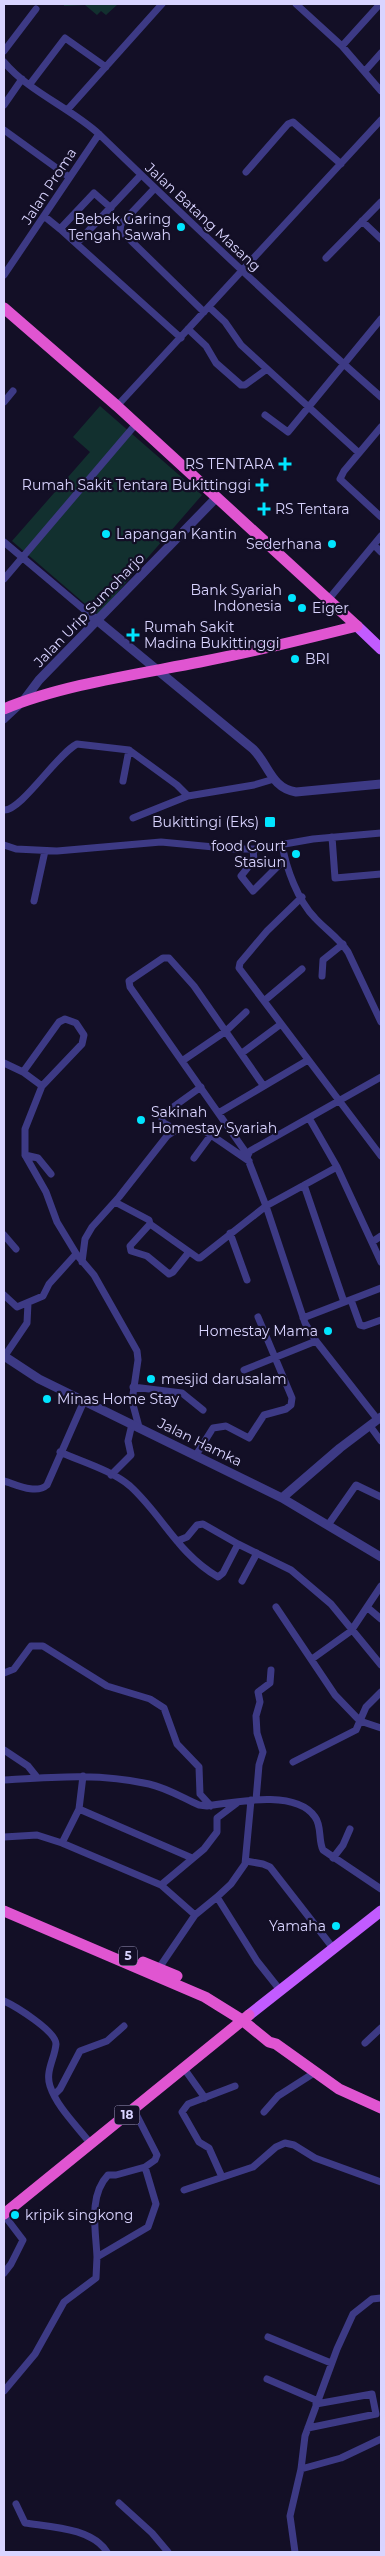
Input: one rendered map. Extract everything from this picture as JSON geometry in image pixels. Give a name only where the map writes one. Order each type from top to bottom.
[{"type":"highway","points":[[4,308],[117,406],[357,626]]},
{"type":"highway","points":[[4,708],[24,700],[156,670],[235,655],[357,626]]},
{"type":"highway","name":"5","points":[[4,1903],[246,2017]]},
{"type":"highway","name":"5","points":[[4,1911],[106,1952],[159,1968],[209,1991],[246,2017],[268,2042],[276,2044],[314,2073],[339,2089],[381,2108]]},
{"type":"highway","name":"18","points":[[4,2215],[90,2142],[134,2110],[183,2067],[246,2017]]},
{"type":"main road","points":[[357,626],[381,649]]},
{"type":"main road","points":[[246,2017],[381,1911]]},
{"type":"street","points":[[68,109],[162,4]]},
{"type":"street","points":[[296,4],[342,46],[381,90]]},
{"type":"street","points":[[342,46],[380,4]]},
{"type":"street","points":[[4,51],[36,9]]},
{"type":"street","points":[[30,84],[65,38],[106,67]]},
{"type":"street","points":[[366,71],[381,53]]},
{"type":"street","name":"Jalan Batang Masang","points":[[4,62],[22,78],[68,109],[99,134],[140,176],[381,397]]},
{"type":"street","points":[[4,105],[22,78]]},
{"type":"street","points":[[117,406],[381,120]]},
{"type":"street","points":[[246,172],[288,124],[293,122],[341,164]]},
{"type":"street","points":[[4,130],[69,177]]},
{"type":"street","name":"Jalan Proma","points":[[4,276],[99,134]]},
{"type":"street","points":[[77,243],[140,176]]},
{"type":"street","points":[[154,189],[121,224],[120,230],[206,309],[225,322],[241,345],[358,453]]},
{"type":"street","points":[[60,229],[94,193],[111,208]]},
{"type":"street","points":[[326,258],[381,202]]},
{"type":"street","points":[[44,216],[77,243],[181,338]]},
{"type":"street","points":[[362,221],[381,239]]},
{"type":"street","points":[[265,414],[286,432],[345,365],[381,319]]},
{"type":"street","points":[[188,330],[206,346],[216,363],[242,386],[267,368]]},
{"type":"street","points":[[4,402],[13,391]]},
{"type":"street","points":[[4,579],[136,424]]},
{"type":"street","points":[[381,427],[358,453],[340,479],[381,517]]},
{"type":"street","name":"Jalan Urip Sumoharjo","points":[[24,700],[96,619],[217,497]]},
{"type":"street","points":[[328,600],[381,536]]},
{"type":"street","points":[[4,542],[252,749],[261,758],[278,786],[285,790],[296,792],[381,784]]},
{"type":"street","points":[[374,545],[381,552]]},
{"type":"street","points":[[4,720],[24,700]]},
{"type":"street","points":[[4,810],[16,806],[74,746],[86,744],[128,750],[164,775],[188,796]]},
{"type":"street","points":[[123,781],[128,750]]},
{"type":"street","points":[[133,818],[188,796],[254,785],[274,779]]},
{"type":"street","points":[[4,845],[45,851],[161,842],[253,849],[332,837],[381,833]]},
{"type":"street","points":[[332,837],[335,878],[381,874]]},
{"type":"street","points":[[282,844],[285,859],[302,897],[314,917],[343,944],[381,1022]]},
{"type":"street","points":[[253,849],[252,863],[241,876],[253,890],[285,859]]},
{"type":"street","points":[[34,901],[45,851]]},
{"type":"street","points":[[302,897],[267,931],[239,965],[240,970],[381,1156]]},
{"type":"street","points":[[322,976],[323,960],[343,944]]},
{"type":"street","points":[[263,1086],[194,986],[169,958],[163,958],[129,981],[130,987],[220,1112],[247,1154],[303,1318],[316,1341],[376,1421],[381,1440]]},
{"type":"street","points":[[264,1001],[302,969]]},
{"type":"street","points":[[182,1060],[226,1031],[246,1012]]},
{"type":"street","points":[[23,1072],[59,1022],[65,1019],[76,1023],[84,1035],[82,1044],[42,1086],[25,1129],[25,1155],[46,1192],[57,1222],[76,1254],[94,1275],[137,1351],[138,1360],[132,1407],[135,1426],[128,1441],[131,1456],[112,1475]]},
{"type":"street","points":[[242,1053],[281,1024]]},
{"type":"street","points":[[220,1112],[308,1060]]},
{"type":"street","points":[[4,1063],[23,1072],[42,1086]]},
{"type":"street","points":[[247,1154],[381,1077]]},
{"type":"street","points":[[177,1130],[164,1124],[162,1115],[201,1087]]},
{"type":"street","points":[[309,1118],[337,1167],[381,1262]]},
{"type":"street","points":[[82,1262],[85,1238],[168,1136],[177,1130],[193,1127],[211,1135],[249,1162]]},
{"type":"street","points":[[194,1158],[211,1135]]},
{"type":"street","points":[[25,1155],[38,1158],[52,1174]]},
{"type":"street","points":[[115,1202],[149,1220],[150,1224],[193,1254],[202,1256],[266,1206],[337,1167]]},
{"type":"street","points":[[304,1185],[348,1301],[360,1325],[364,1326],[381,1320]]},
{"type":"street","points":[[150,1224],[130,1246],[131,1250],[147,1256],[169,1274],[174,1272],[193,1254]]},
{"type":"street","points":[[230,1233],[247,1280]]},
{"type":"street","points":[[4,1236],[16,1250]]},
{"type":"street","points":[[372,1242],[381,1236]]},
{"type":"street","points":[[4,1295],[17,1307],[43,1296],[49,1284],[76,1254]]},
{"type":"street","points":[[303,1318],[381,1288]]},
{"type":"street","points":[[4,1357],[27,1323],[28,1303]]},
{"type":"street","points":[[196,1455],[214,1428],[226,1426],[249,1438],[264,1415],[286,1409],[292,1405],[292,1398],[273,1359],[258,1317]]},
{"type":"street","points":[[244,1370],[316,1341]]},
{"type":"street","name":"Jalan Hamka","points":[[4,1357],[39,1379],[282,1498],[381,1557]]},
{"type":"street","points":[[134,1387],[182,1393],[203,1410]]},
{"type":"street","points":[[4,1480],[27,1488],[44,1488],[84,1401]]},
{"type":"street","points":[[282,1498],[376,1421]]},
{"type":"street","points":[[60,1452],[112,1475],[131,1487],[178,1541],[190,1558],[218,1577],[223,1573],[238,1544]]},
{"type":"street","points":[[328,1526],[356,1485],[381,1497]]},
{"type":"street","points":[[178,1541],[187,1537],[197,1525],[203,1524],[238,1544],[291,1570],[331,1604],[351,1631],[381,1665]]},
{"type":"street","points":[[242,1582],[257,1553]]},
{"type":"street","points":[[312,1658],[351,1631],[381,1586]]},
{"type":"street","points":[[276,1607],[312,1658],[332,1691],[360,1722],[381,1728]]},
{"type":"street","points":[[368,1608],[381,1619]]},
{"type":"street","points":[[4,1673],[14,1669],[27,1648],[36,1644],[43,1646],[107,1686],[150,1699],[164,1708],[177,1744],[199,1767],[200,1794],[211,1806]]},
{"type":"street","points":[[159,1968],[195,1915],[237,1878],[246,1861],[259,1765],[263,1752],[257,1733],[256,1716],[260,1702],[258,1692],[270,1683],[271,1670]]},
{"type":"street","points":[[293,1762],[356,1730],[366,1707],[381,1692]]},
{"type":"street","points":[[4,1750],[28,1766],[36,1776]]},
{"type":"street","points":[[4,1780],[36,1776],[106,1777],[150,1784],[199,1805],[211,1806],[254,1800],[273,1800],[301,1804],[315,1816],[318,1824],[320,1844],[323,1850],[381,1889]]},
{"type":"street","points":[[62,1843],[79,1809],[83,1776]]},
{"type":"street","points":[[161,1885],[204,1849],[217,1832],[217,1818],[219,1814],[239,1801]]},
{"type":"street","points":[[79,1809],[192,1858]]},
{"type":"street","points":[[333,1858],[343,1844],[350,1828]]},
{"type":"street","points":[[4,1837],[37,1835],[62,1843],[161,1885],[195,1915]]},
{"type":"street","points":[[246,1861],[270,1867],[333,1948]]},
{"type":"street","points":[[217,1897],[257,1960],[280,1990]]},
{"type":"street","points":[[4,2001],[27,2014],[54,2037],[56,2044],[48,2074],[54,2095],[90,2142]]},
{"type":"street","points":[[54,2095],[60,2089],[80,2051],[107,2041],[124,2026]]},
{"type":"street","points":[[364,2044],[381,2028]]},
{"type":"street","points":[[183,2067],[205,2098]]},
{"type":"street","points":[[264,2112],[278,2096],[314,2073]]},
{"type":"street","points":[[222,2177],[209,2148],[200,2142],[182,2114],[185,2107],[235,2086]]},
{"type":"street","points":[[4,2391],[35,2354],[64,2302],[96,2278],[97,2257],[94,2209],[102,2184],[108,2174],[116,2175],[145,2167],[155,2160],[157,2155],[134,2110]]},
{"type":"street","points":[[184,2190],[253,2167],[276,2147],[290,2143],[315,2158],[381,2182]]},
{"type":"street","points":[[97,2257],[148,2227],[156,2204],[145,2167]]},
{"type":"street","points":[[4,2215],[23,2240],[11,2264],[4,2273]]},
{"type":"street","points":[[295,2552],[290,2516],[308,2428],[331,2363],[353,2314],[372,2299],[381,2298]]},
{"type":"street","points":[[268,2337],[331,2363]]},
{"type":"street","points":[[267,2379],[317,2402],[372,2394],[376,2414],[308,2428]]},
{"type":"street","points":[[301,2469],[341,2458],[381,2440]]},
{"type":"street","points":[[119,2503],[152,2533],[168,2552]]},
{"type":"street","points":[[16,2504],[25,2523],[64,2529],[93,2538],[103,2545],[107,2552]]},
{"type":"green space","points":[[64,4],[118,4],[106,15],[101,11],[97,15],[85,5],[64,6]]},
{"type":"green space","points":[[100,406],[202,495],[98,615],[12,541],[90,452],[73,437]]},
{"type":"place","name":"Bebek Garing Tengah Sawah","points":[[181,227]]},
{"type":"place","name":"RS TENTARA","points":[[285,464]]},
{"type":"place","name":"Rumah Sakit Tentara Bukittinggi","points":[[262,485]]},
{"type":"place","name":"RS Tentara","points":[[264,509]]},
{"type":"place","name":"Lapangan Kantin","points":[[106,534]]},
{"type":"place","name":"Sederhana","points":[[332,544]]},
{"type":"place","name":"Bank Syariah Indonesia","points":[[292,598]]},
{"type":"place","name":"Eiger","points":[[302,608]]},
{"type":"place","name":"Rumah Sakit Madina Bukittinggi","points":[[133,635]]},
{"type":"place","name":"BRI","points":[[295,659]]},
{"type":"place","name":"Bukittingi (Eks)","points":[[270,822]]},
{"type":"place","name":"food Court Stasiun","points":[[296,854]]},
{"type":"place","name":"Sakinah Homestay Syariah","points":[[141,1120]]},
{"type":"place","name":"Homestay Mama","points":[[328,1331]]},
{"type":"place","name":"mesjid darusalam","points":[[151,1379]]},
{"type":"place","name":"Minas Home Stay","points":[[47,1399]]},
{"type":"place","name":"Yamaha","points":[[336,1926]]},
{"type":"place","name":"kripik singkong","points":[[15,2215]]}]
